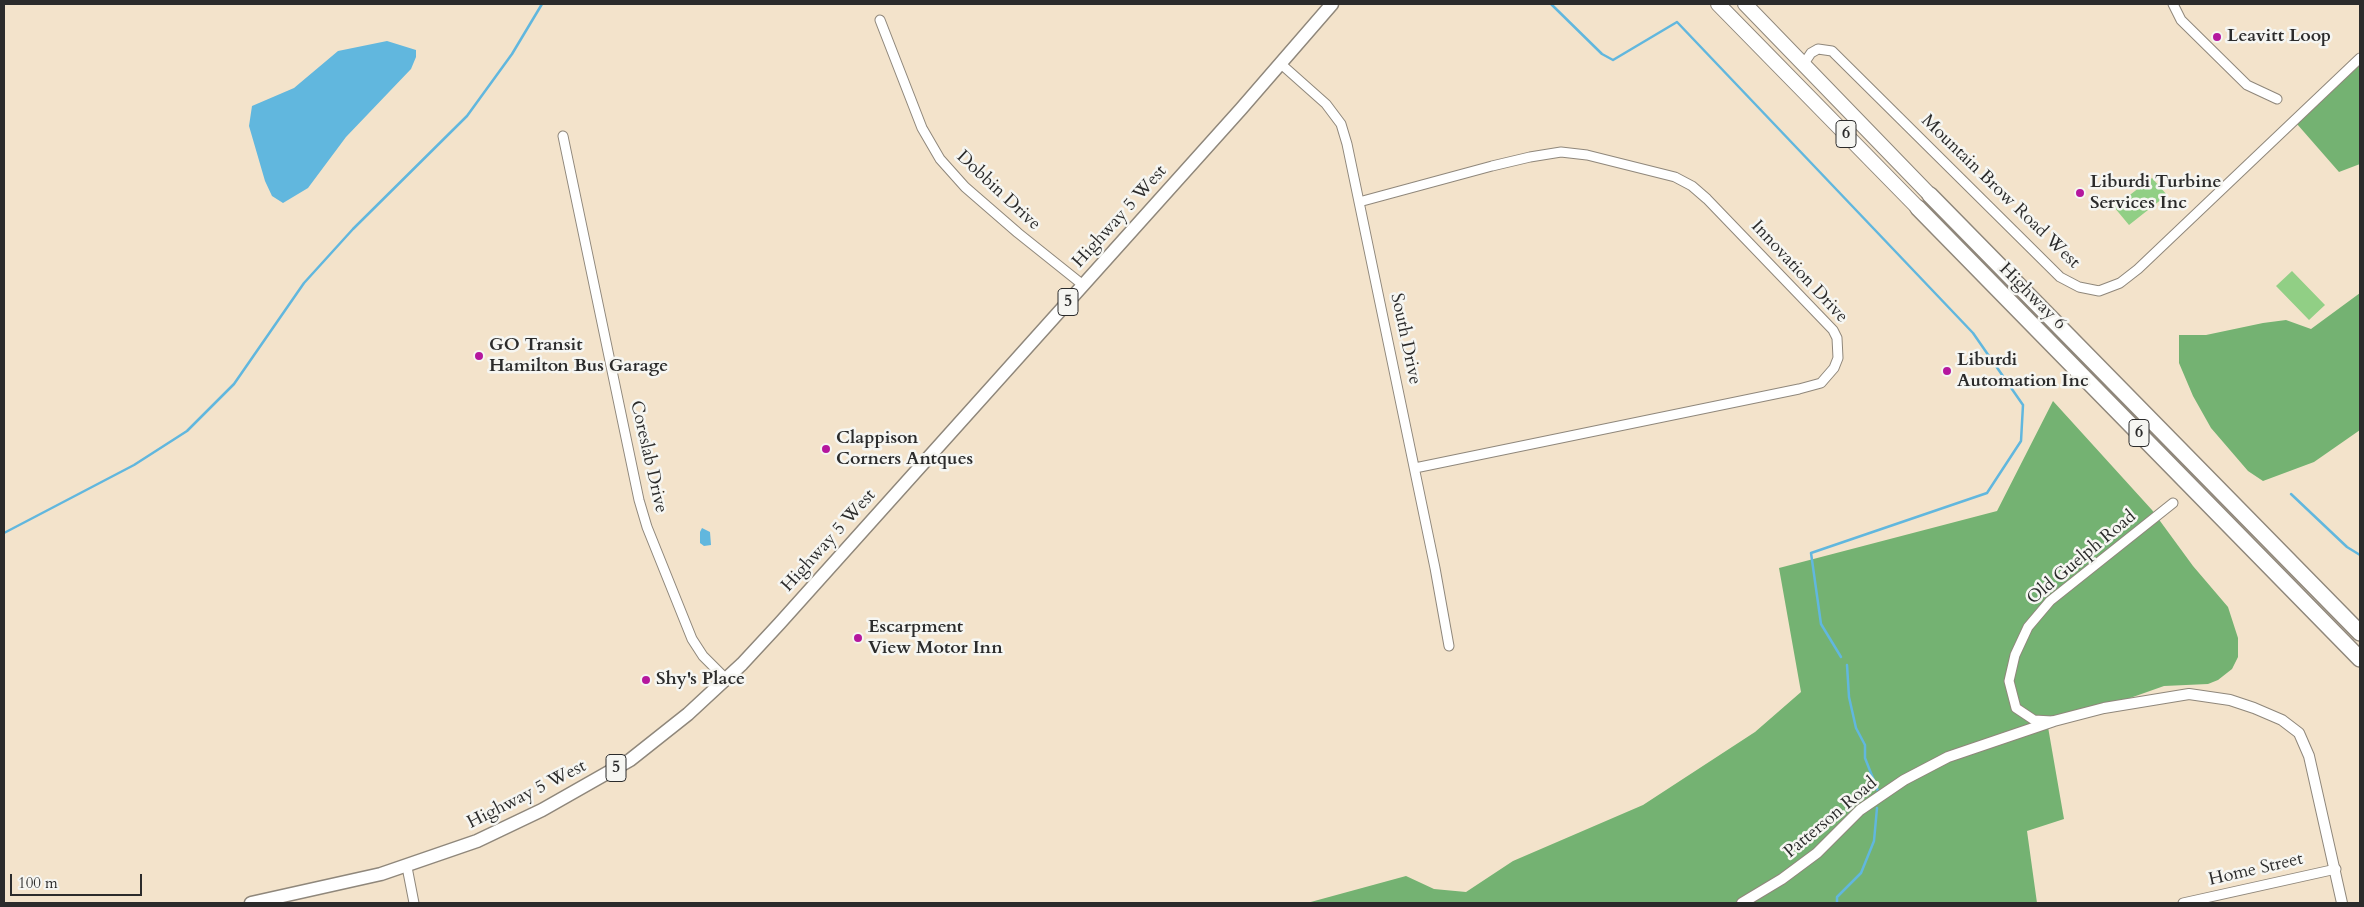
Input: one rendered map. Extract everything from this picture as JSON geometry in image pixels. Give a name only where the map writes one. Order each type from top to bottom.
[{"type":"highway","name":"Highway 6","points":[[1718,4],[2360,659]]},
{"type":"highway","name":"Highway 6","points":[[1745,4],[2360,633]]},
{"type":"main road","name":"Highway 5 West","points":[[251,903],[407,867],[477,841],[542,810],[630,760],[726,679],[791,611],[1332,4]]},
{"type":"street","points":[[2173,4],[2181,20],[2248,85],[2277,99]]},
{"type":"street","name":"Dobbin Drive","points":[[880,20],[922,128],[940,159],[965,187],[1018,234],[1083,285]]},
{"type":"street","points":[[1775,61],[1788,49]]},
{"type":"street","name":"Mountain Brow Road West","points":[[1803,65],[1811,53],[1818,49],[1832,51],[2060,277],[2079,287],[2099,291],[2120,283],[2138,268],[2360,58]]},
{"type":"street","name":"South Drive","points":[[1280,64],[1326,104],[1341,124],[1415,468],[1449,646]]},
{"type":"street","name":"Coreslab Drive","points":[[563,136],[602,333],[642,509],[692,639],[703,656],[726,679]]},
{"type":"street","name":"Innovation Drive","points":[[1359,202],[1530,157],[1561,152],[1587,154],[1675,177],[1692,186],[1707,199],[1833,330],[1838,338],[1838,358],[1834,368],[1821,383],[1415,468]]},
{"type":"street","name":"Old Guelph Road","points":[[2173,503],[2050,602],[2028,627],[2015,655],[2008,681],[2016,708],[2034,720],[2054,721],[2104,708],[2189,694],[2230,700],[2282,720],[2299,734],[2309,756],[2336,869],[2342,903]]},
{"type":"street","name":"Patterson Road","points":[[1742,903],[1782,879],[1817,853],[1860,810],[1904,780],[1948,757],[2054,721]]},
{"type":"street","points":[[407,867],[414,903]]},
{"type":"street","name":"Home Street","points":[[2183,903],[2336,869]]},
{"type":"green space","points":[[2360,60],[2360,164],[2339,172],[2297,124]]},
{"type":"green space","points":[[2152,178],[2167,195],[2129,225],[2114,207]]},
{"type":"green space","points":[[2292,271],[2325,305],[2309,320],[2276,286]]},
{"type":"green space","points":[[2360,293],[2360,430],[2314,462],[2263,481],[2248,471],[2211,428],[2193,396],[2179,363],[2179,335],[2206,335],[2286,320],[2311,329]]},
{"type":"green space","points":[[2053,401],[2152,510],[2193,566],[2228,607],[2238,638],[2238,657],[2232,669],[2218,680],[2208,684],[2164,686],[2048,727],[2064,819],[2027,831],[2037,903],[1307,903],[1406,876],[1434,889],[1466,892],[1513,861],[1643,805],[1755,732],[1801,692],[1779,568],[1997,511]]},
{"type":"water","points":[[387,41],[416,50],[416,57],[411,69],[346,137],[308,188],[283,203],[272,196],[265,181],[249,126],[252,106],[294,88],[338,51]]},
{"type":"water","points":[[702,528],[710,532],[711,545],[704,546],[700,543]]},
{"type":"waterway","points":[[4,533],[134,465],[187,431],[234,384],[304,283],[353,229],[467,116],[512,54],[542,4]]},
{"type":"waterway","points":[[1551,4],[1602,54],[1613,60],[1677,22],[1973,333],[2023,405],[2021,441],[1987,493],[1811,553],[1821,624],[1841,657]]},
{"type":"waterway","points":[[2291,494],[2347,547],[2360,555]]},
{"type":"waterway","points":[[1847,665],[1849,697],[1856,728],[1865,745],[1865,758],[1878,791]]},
{"type":"waterway","points":[[1837,903],[1837,897],[1861,873],[1874,841],[1877,808]]},
{"type":"place","name":"Leavitt Loop","points":[[2217,37]]},
{"type":"place","name":"Liburdi Turbine Services Inc","points":[[2080,193]]},
{"type":"place","name":"GO Transit Hamilton Bus Garage","points":[[479,356]]},
{"type":"place","name":"Liburdi Automation Inc","points":[[1947,371]]},
{"type":"place","name":"Clappison Corners Antques","points":[[826,449]]},
{"type":"place","name":"Escarpment View Motor Inn","points":[[858,638]]},
{"type":"place","name":"Shy's Place","points":[[646,680]]}]
